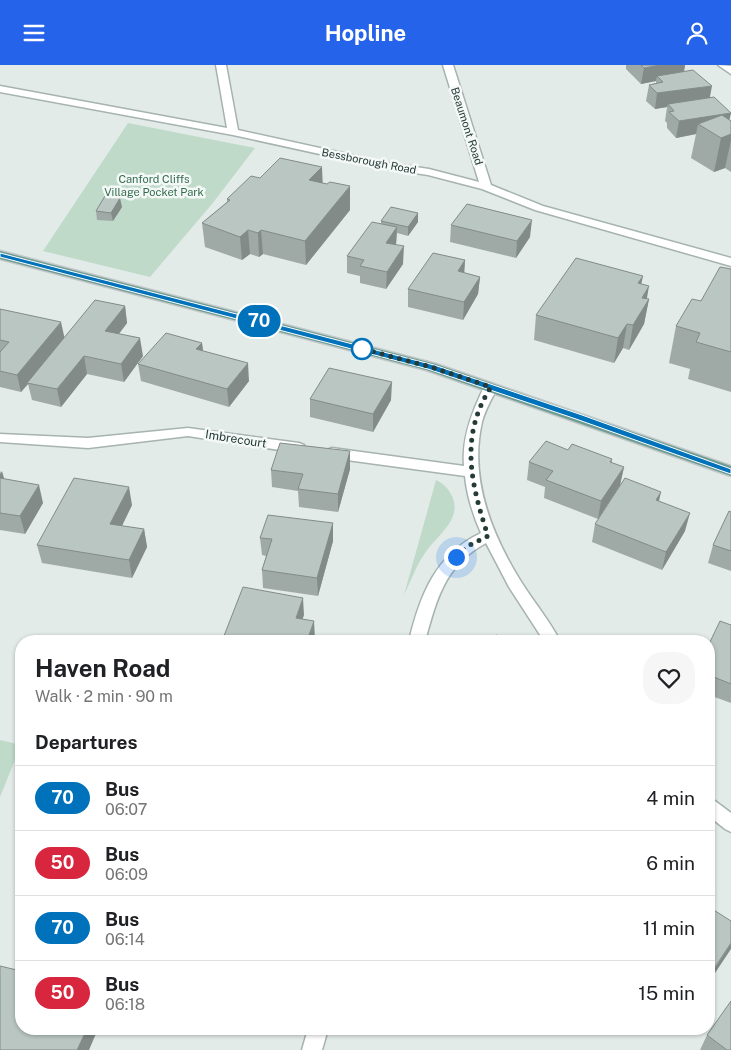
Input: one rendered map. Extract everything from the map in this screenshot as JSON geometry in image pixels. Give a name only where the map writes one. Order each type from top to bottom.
[{"type":"main road","points":[[0,255],[422,365],[491,387],[731,471]]},
{"type":"street","points":[[221,65],[233,132]]},
{"type":"street","name":"Beaumont Road","points":[[448,65],[486,187]]},
{"type":"street","points":[[723,65],[731,71]]},
{"type":"street","name":"Bessborough Road","points":[[0,89],[233,132],[388,166],[429,172],[486,187],[539,208],[731,262]]},
{"type":"street","points":[[491,387],[481,402],[471,441],[470,471],[476,500],[488,536],[519,592],[548,635]]},
{"type":"street","name":"Imbrecourt","points":[[0,438],[88,443],[188,432],[314,451],[470,471]]},
{"type":"street","points":[[419,635],[434,587],[446,567],[466,547],[488,536]]},
{"type":"street","points":[[715,811],[731,824]]},
{"type":"street","points":[[312,1050],[316,1035]]},
{"type":"green space","name":"Canford Cliffs Village Pocket Park","points":[[128,123],[255,148],[212,204],[150,277],[43,251]]},
{"type":"green space","points":[[436,480],[452,496],[454,513],[447,527],[422,558],[404,595]]},
{"type":"green space","points":[[0,740],[15,744],[15,760],[0,797]]},
{"type":"building","points":[[641,65],[661,65],[644,68]]},
{"type":"building","points":[[693,70],[712,86],[657,93],[649,85],[663,82],[657,76]]},
{"type":"building","points":[[714,97],[731,113],[679,121],[669,112],[674,111],[668,104]]},
{"type":"building","points":[[722,115],[731,121],[731,134],[721,138],[698,124]]},
{"type":"building","points":[[280,158],[322,167],[309,180],[350,186],[305,241],[261,230],[258,233],[248,230],[240,237],[202,223],[230,200],[227,199],[251,176],[260,178]]},
{"type":"building","points":[[105,196],[120,198],[111,213],[96,211]]},
{"type":"building","points":[[467,204],[532,220],[517,241],[451,225]]},
{"type":"building","points":[[391,207],[418,213],[408,227],[381,221]]},
{"type":"building","points":[[372,222],[397,227],[386,243],[404,246],[387,272],[360,266],[364,260],[347,256]]},
{"type":"building","points":[[433,253],[465,260],[458,271],[480,277],[464,302],[408,289]]},
{"type":"building","points":[[576,258],[643,276],[638,283],[649,286],[642,298],[649,299],[633,325],[627,324],[618,338],[536,315]]},
{"type":"building","points":[[720,267],[731,269],[731,352],[696,342],[700,333],[676,326],[692,299],[701,301]]},
{"type":"building","points":[[95,300],[125,306],[105,331],[140,338],[121,364],[84,356],[57,389],[27,383]]},
{"type":"building","points":[[0,309],[61,322],[17,375],[0,371],[0,352],[9,342],[0,340]]},
{"type":"building","points":[[166,333],[202,343],[196,349],[248,363],[227,389],[138,364]]},
{"type":"building","points":[[329,368],[392,382],[373,414],[310,399]]},
{"type":"building","points":[[546,441],[568,450],[572,444],[612,459],[610,462],[624,467],[601,501],[546,480],[553,471],[529,462]]},
{"type":"building","points":[[280,443],[350,451],[338,494],[298,489],[303,474],[271,470]]},
{"type":"building","points":[[0,478],[39,485],[20,516],[0,513]]},
{"type":"building","points":[[74,478],[129,487],[110,524],[144,529],[129,560],[37,545]]},
{"type":"building","points":[[625,478],[661,492],[656,500],[690,513],[666,552],[595,524]]},
{"type":"building","points":[[729,511],[731,512],[731,551],[713,545]]},
{"type":"building","points":[[268,515],[333,523],[317,578],[262,570],[272,539],[260,538]]},
{"type":"building","points":[[243,587],[303,598],[296,618],[314,621],[309,635],[224,635]]},
{"type":"building","points":[[720,621],[731,625],[731,684],[715,677],[715,635],[713,635]]},
{"type":"building","points":[[715,911],[731,921],[731,943],[715,967]]},
{"type":"building","points":[[0,966],[15,970],[15,1035],[84,1035],[77,1050],[0,1050]]},
{"type":"building","points":[[731,1001],[731,1050],[727,1050],[707,1035],[715,1035],[715,1024]]},
{"type":"bus line","name":"70","points":[[0,255],[431,367],[731,471]]},
{"type":"route","points":[[362,349],[359,348],[431,367],[491,387],[481,402],[476,417],[471,441],[470,471],[476,500],[488,536],[466,547],[456,557]]}]
